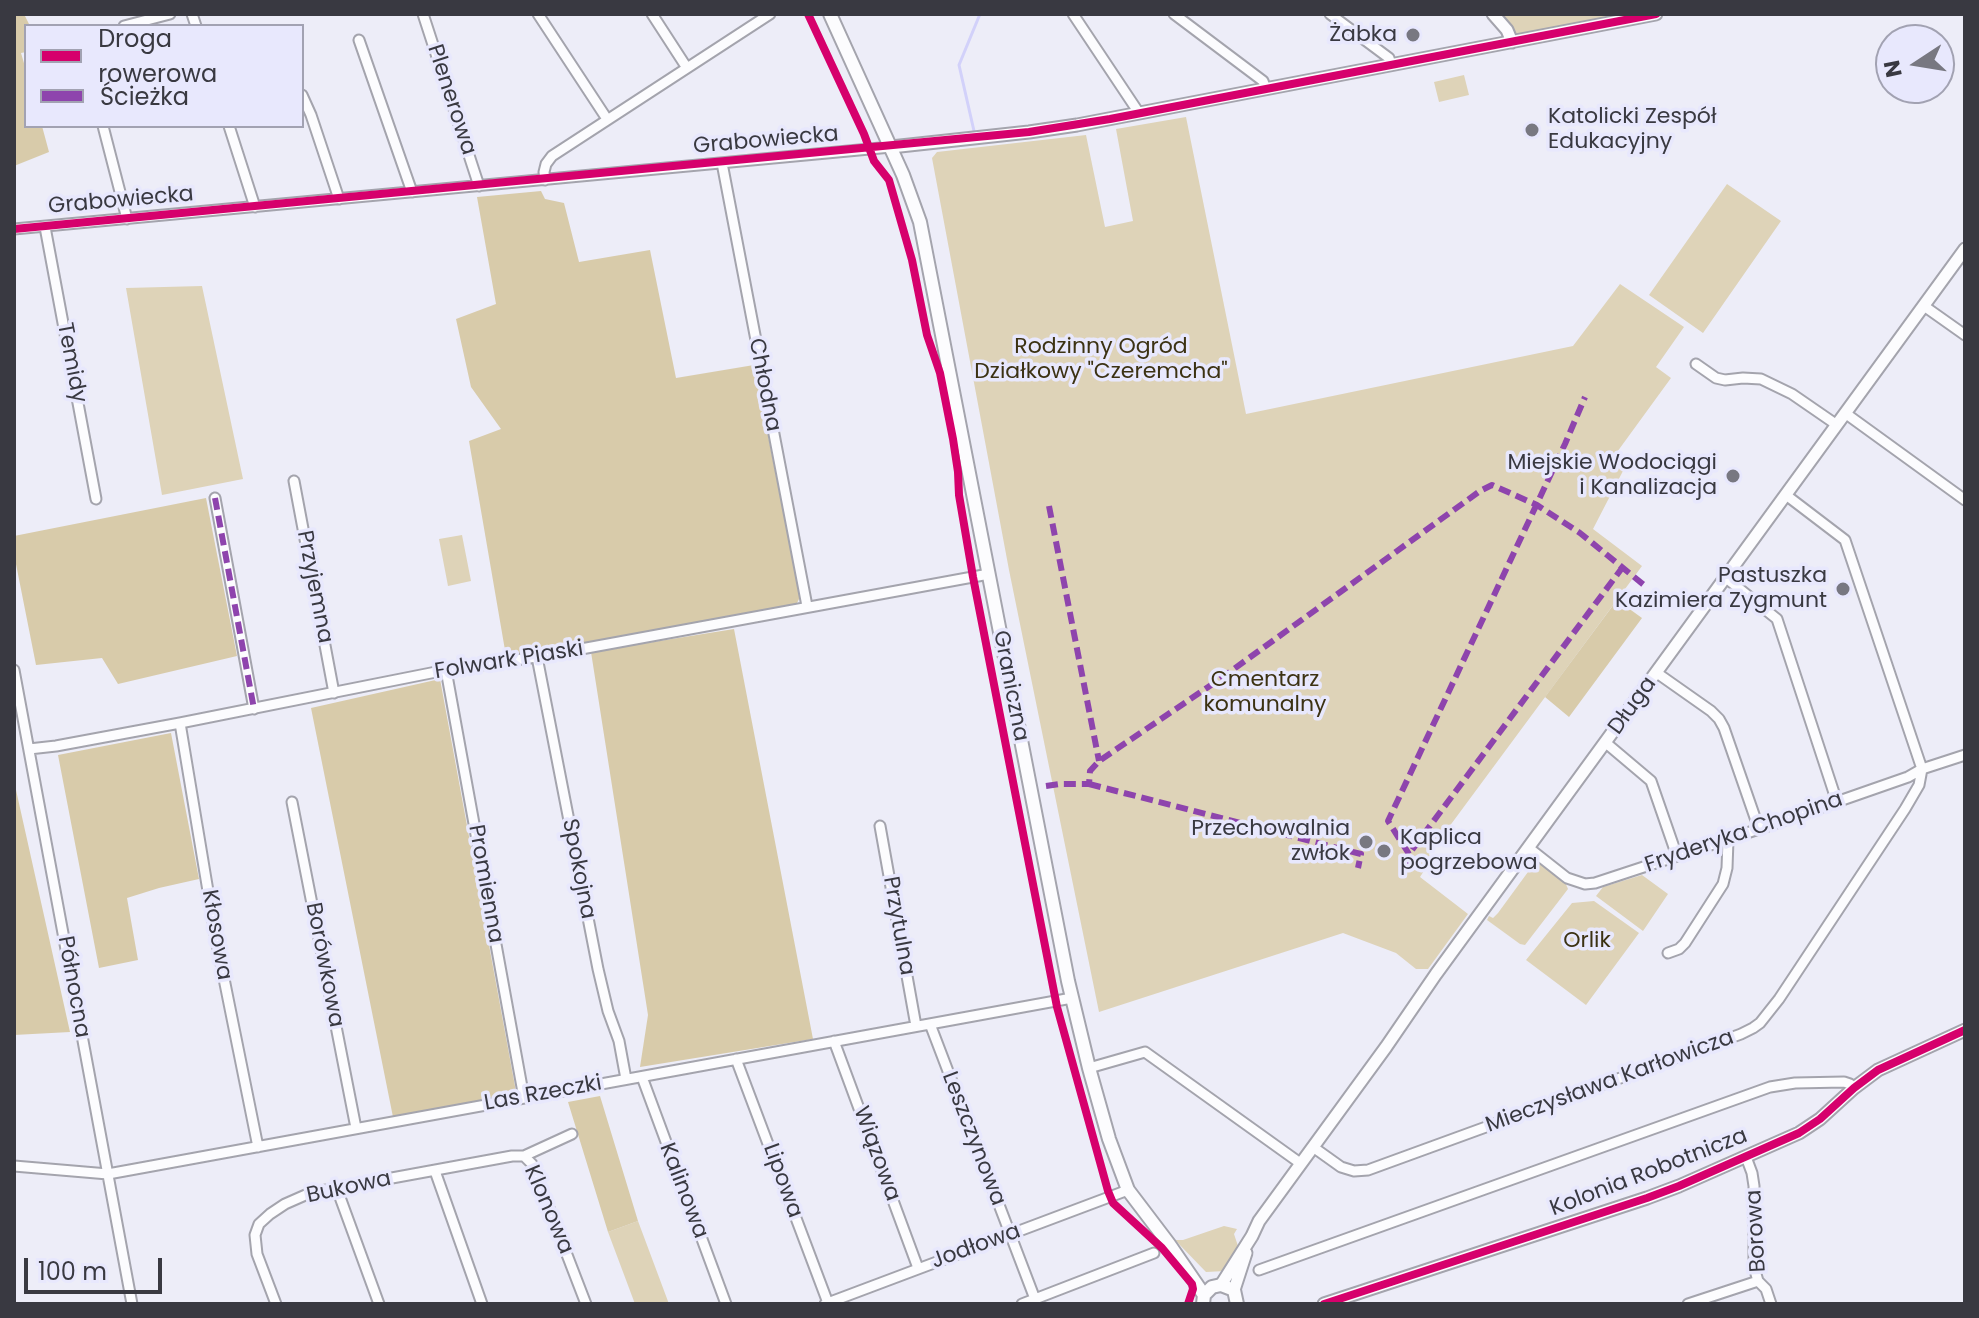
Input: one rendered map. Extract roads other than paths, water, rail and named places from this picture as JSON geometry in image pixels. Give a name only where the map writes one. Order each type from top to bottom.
[{"type":"main road","name":"Graniczna","points":[[830,14],[891,147],[920,222],[1072,998],[1109,1139],[1128,1190],[1210,1293]]},
{"type":"main road","points":[[1210,1293],[1237,1300]]},
{"type":"street","points":[[126,21],[170,14]]},
{"type":"street","name":"Plenerowa","points":[[423,14],[479,186]]},
{"type":"street","points":[[538,14],[607,119]]},
{"type":"street","points":[[652,14],[687,68]]},
{"type":"street","points":[[1073,14],[1139,113]]},
{"type":"street","points":[[1081,26],[1090,14]]},
{"type":"street","points":[[1174,14],[1263,81],[1266,89]]},
{"type":"street","points":[[1330,14],[1389,58],[1391,65]]},
{"type":"street","points":[[1493,14],[1507,30],[1512,42]]},
{"type":"street","name":"Grabowiecka","points":[[14,229],[1029,132],[1656,14]]},
{"type":"street","points":[[545,180],[546,164],[552,156],[766,15]]},
{"type":"street","points":[[359,40],[412,192]]},
{"type":"street","points":[[304,99],[339,199]]},
{"type":"street","points":[[104,128],[127,219]]},
{"type":"street","points":[[230,128],[255,207]]},
{"type":"street","name":"Chłodna","points":[[722,163],[807,606]]},
{"type":"street","name":"Temidy","points":[[45,227],[96,499]]},
{"type":"street","name":"Długa","points":[[1210,1293],[1436,974],[1965,249]]},
{"type":"street","points":[[1924,306],[1965,335]]},
{"type":"street","points":[[1696,364],[1716,378],[1761,379],[1792,394],[1837,425]]},
{"type":"street","points":[[1845,413],[1965,500]]},
{"type":"street","name":"Przyjemna","points":[[294,481],[334,693]]},
{"type":"street","points":[[1786,495],[1845,540],[1922,769]]},
{"type":"street","points":[[215,498],[254,709]]},
{"type":"street","name":"Folwark Piaski","points":[[29,749],[254,709],[446,670],[537,657],[989,574]]},
{"type":"street","points":[[1726,578],[1777,619],[1837,802]]},
{"type":"street","name":"Spokojna","points":[[537,657],[598,969],[619,1041],[626,1079]]},
{"type":"street","name":"Północna","points":[[14,670],[132,1304]]},
{"type":"street","name":"Promienna","points":[[446,670],[524,1098]]},
{"type":"street","points":[[1657,673],[1719,719],[1759,829]]},
{"type":"street","name":"Kłosowa","points":[[180,723],[216,939],[258,1147]]},
{"type":"street","points":[[1606,743],[1651,781],[1677,856]]},
{"type":"street","name":"Fryderyka Chopina","points":[[1529,848],[1567,878],[1585,884],[1595,883],[1728,840],[1965,755]]},
{"type":"street","name":"Mieczysława Karłowicza","points":[[1313,1147],[1341,1167],[1354,1171],[1368,1170],[1753,1028],[1779,999],[1905,809],[1919,785],[1922,769]]},
{"type":"street","name":"Borówkowa","points":[[292,802],[356,1128]]},
{"type":"street","name":"Przytulna","points":[[880,826],[916,1026]]},
{"type":"street","points":[[1668,953],[1685,943],[1723,884],[1728,840]]},
{"type":"street","name":"Las Rzeczki","points":[[14,1166],[108,1174],[1072,998]]},
{"type":"street","name":"Leszczynowa","points":[[930,1024],[1035,1299]]},
{"type":"street","name":"Kolonia Robotnicza","points":[[1324,1304],[1647,1198],[1746,1157],[1806,1130],[1854,1088],[1885,1066],[1965,1030]]},
{"type":"street","name":"Wiązowa","points":[[834,1041],[918,1268]]},
{"type":"street","points":[[1089,1068],[1145,1052],[1300,1163]]},
{"type":"street","name":"Lipowa","points":[[736,1059],[826,1304]]},
{"type":"street","name":"Kalinowa","points":[[642,1077],[726,1304]]},
{"type":"street","name":"Kolonia Robotnicza","points":[[1259,1270],[1770,1087],[1844,1082],[1854,1088]]},
{"type":"street","points":[[524,1156],[572,1134]]},
{"type":"street","name":"Klonowa","points":[[435,1171],[524,1156],[532,1164],[540,1181],[586,1304]]},
{"type":"street","name":"Borowa","points":[[1746,1157],[1754,1180],[1754,1267],[1771,1304]]},
{"type":"street","points":[[435,1171],[482,1304]]},
{"type":"street","name":"Bukowa","points":[[276,1304],[255,1244],[259,1224],[270,1214],[310,1193],[435,1171]]},
{"type":"street","points":[[337,1189],[379,1304]]},
{"type":"street","name":"Jodłowa","points":[[826,1304],[1128,1190]]},
{"type":"street","name":"Długa","points":[[1237,1300],[1252,1236]]},
{"type":"street","points":[[1022,1304],[1154,1253]]},
{"type":"street","points":[[1688,1304],[1758,1281]]},
{"type":"waterway","points":[[974,131],[959,65],[980,14]]},
{"type":"place","name":"Żabka","points":[[1413,35]]},
{"type":"place","name":"Katolicki Zespół Edukacyjny","points":[[1532,130]]},
{"type":"place","name":"Miejskie Wodociągi i Kanalizacja","points":[[1733,476]]},
{"type":"place","name":"Pastuszka Kazimiera Zygmunt","points":[[1843,589]]},
{"type":"place","name":"Przechowalnia zwłok","points":[[1366,842]]},
{"type":"place","name":"Kaplica pogrzebowa","points":[[1384,851]]},
{"type":"park label","name":"Rodzinny Ogród Działkowy \"Czeremcha\"","points":[[1101,360]]},
{"type":"park label","name":"Cmentarz komunalny","points":[[1265,692]]},
{"type":"park label","name":"Orlik","points":[[1587,941]]}]
